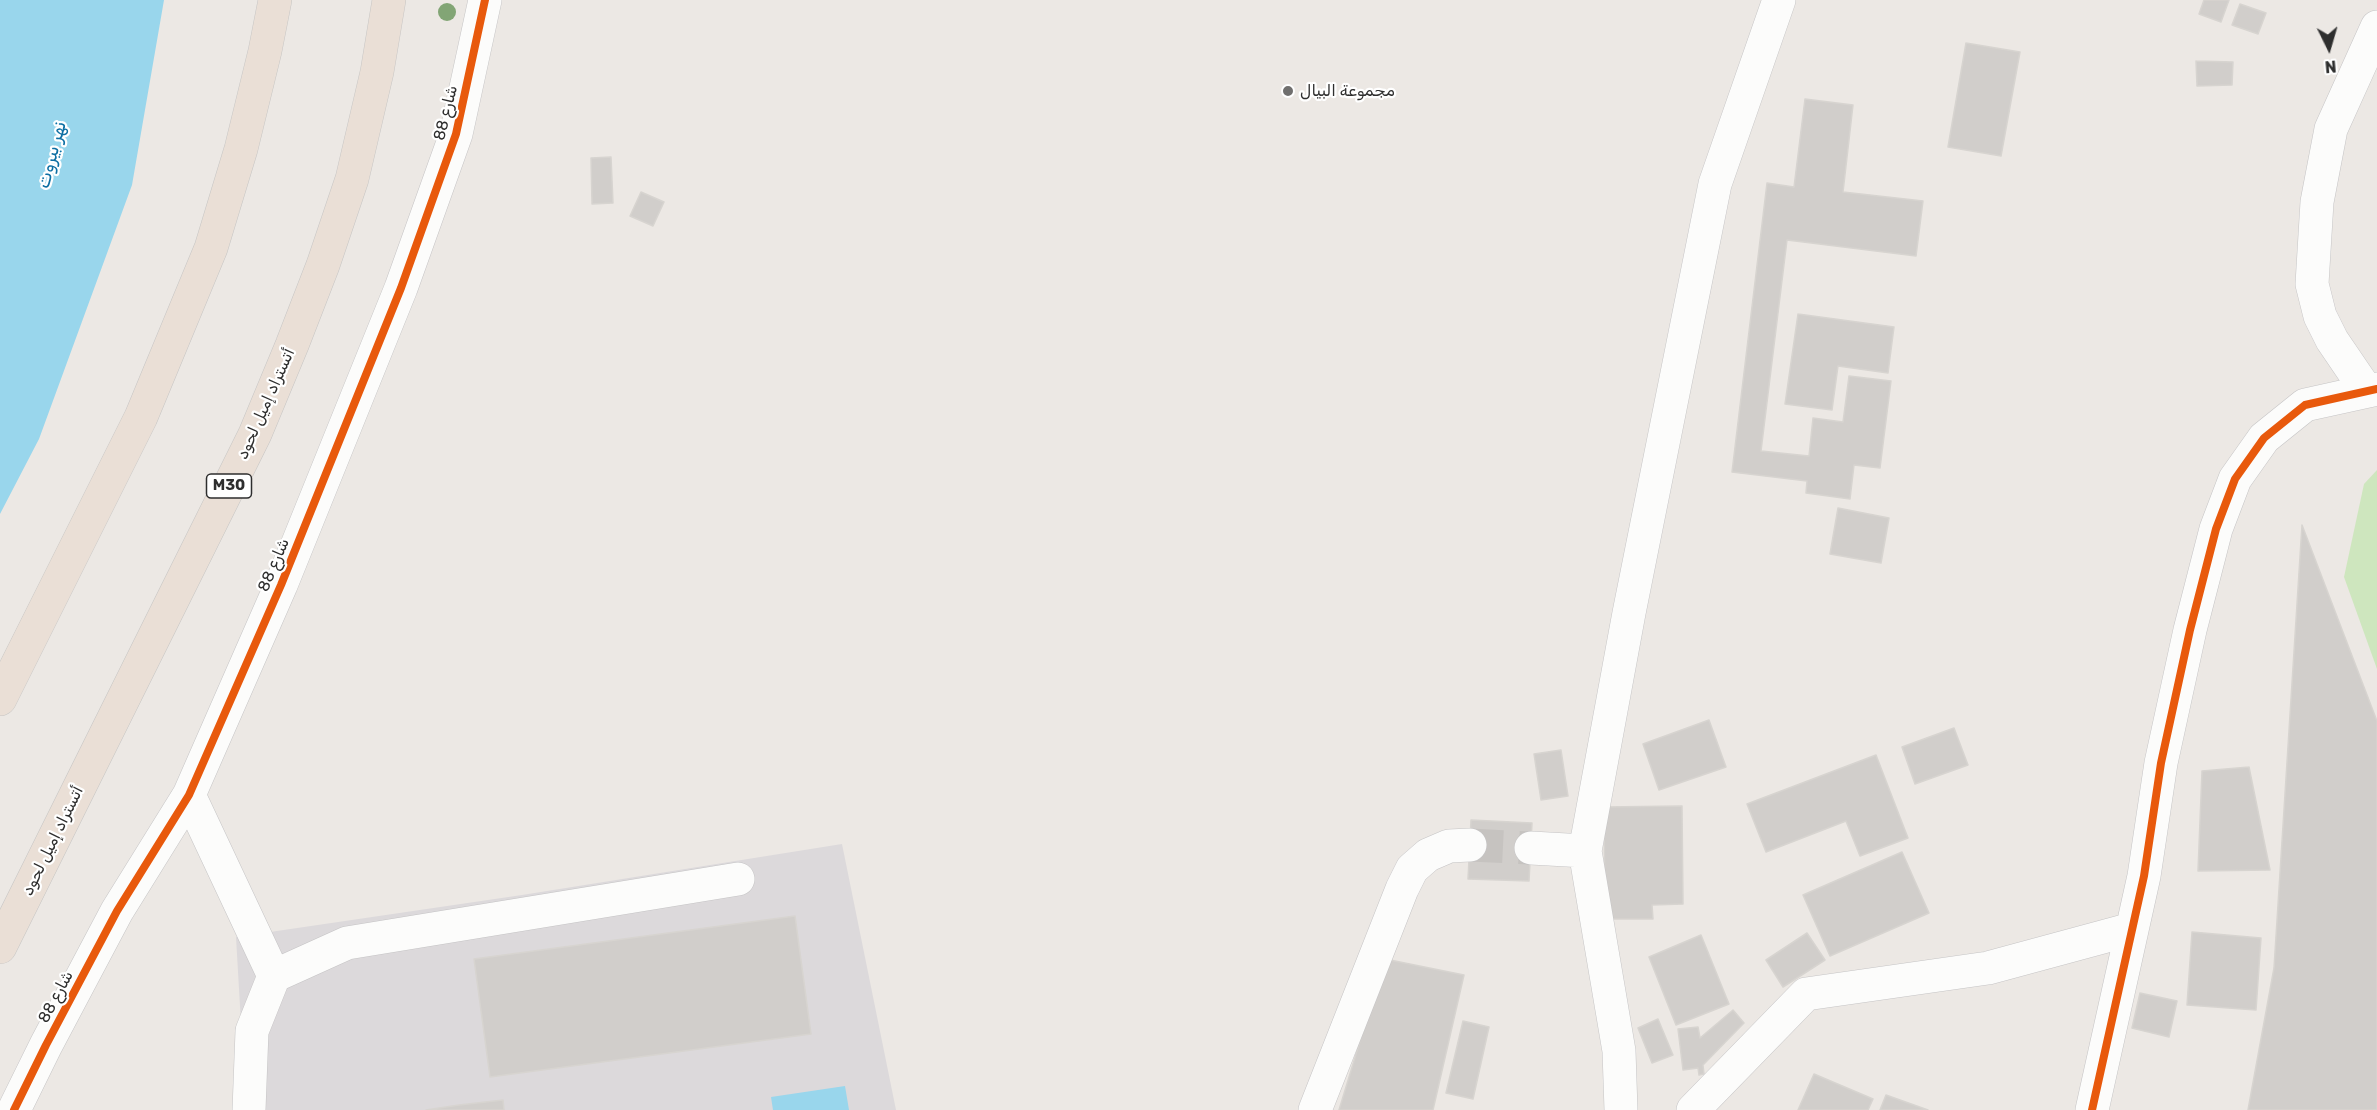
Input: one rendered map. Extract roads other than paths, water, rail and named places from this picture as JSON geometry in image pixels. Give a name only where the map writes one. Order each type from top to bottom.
[{"type":"highway","points":[[0,699],[141,417],[211,248],[241,148],[275,0]]},
{"type":"highway","name":"أتستراد إميل لحود","points":[[0,947],[255,434],[292,345],[323,265],[352,179],[377,72],[389,0]]},
{"type":"street","name":"شارع 88","points":[[14,1110],[117,911],[189,795],[280,585],[401,288],[456,134],[485,0]]},
{"type":"street","points":[[1620,1110],[1619,1051],[1585,851],[1715,184],[1779,0]]},
{"type":"street","points":[[2092,1110],[2144,876],[2161,763],[2190,630],[2216,529],[2235,479],[2264,438],[2305,405],[2372,390],[2332,340],[2320,316],[2312,284],[2317,202],[2331,129],[2377,27]]},
{"type":"street","points":[[189,795],[274,976]]},
{"type":"street","points":[[1315,1110],[1402,889],[1412,869],[1428,855],[1449,846],[1470,845]]},
{"type":"street","points":[[1531,848],[1585,851]]},
{"type":"street","points":[[249,1110],[252,1031],[274,976],[347,943],[738,879]]},
{"type":"street","points":[[1693,1110],[1806,994],[1989,968],[2132,928]]},
{"type":"water","name":"نهر بيروت","points":[[0,0],[164,0],[132,185],[39,439],[0,514]]},
{"type":"water","points":[[845,1086],[849,1110],[773,1110],[771,1097]]},
{"type":"tunnel","points":[[1470,845],[1531,848]]},
{"type":"place","name":"مجموعة البيال","points":[[1288,91]]}]
